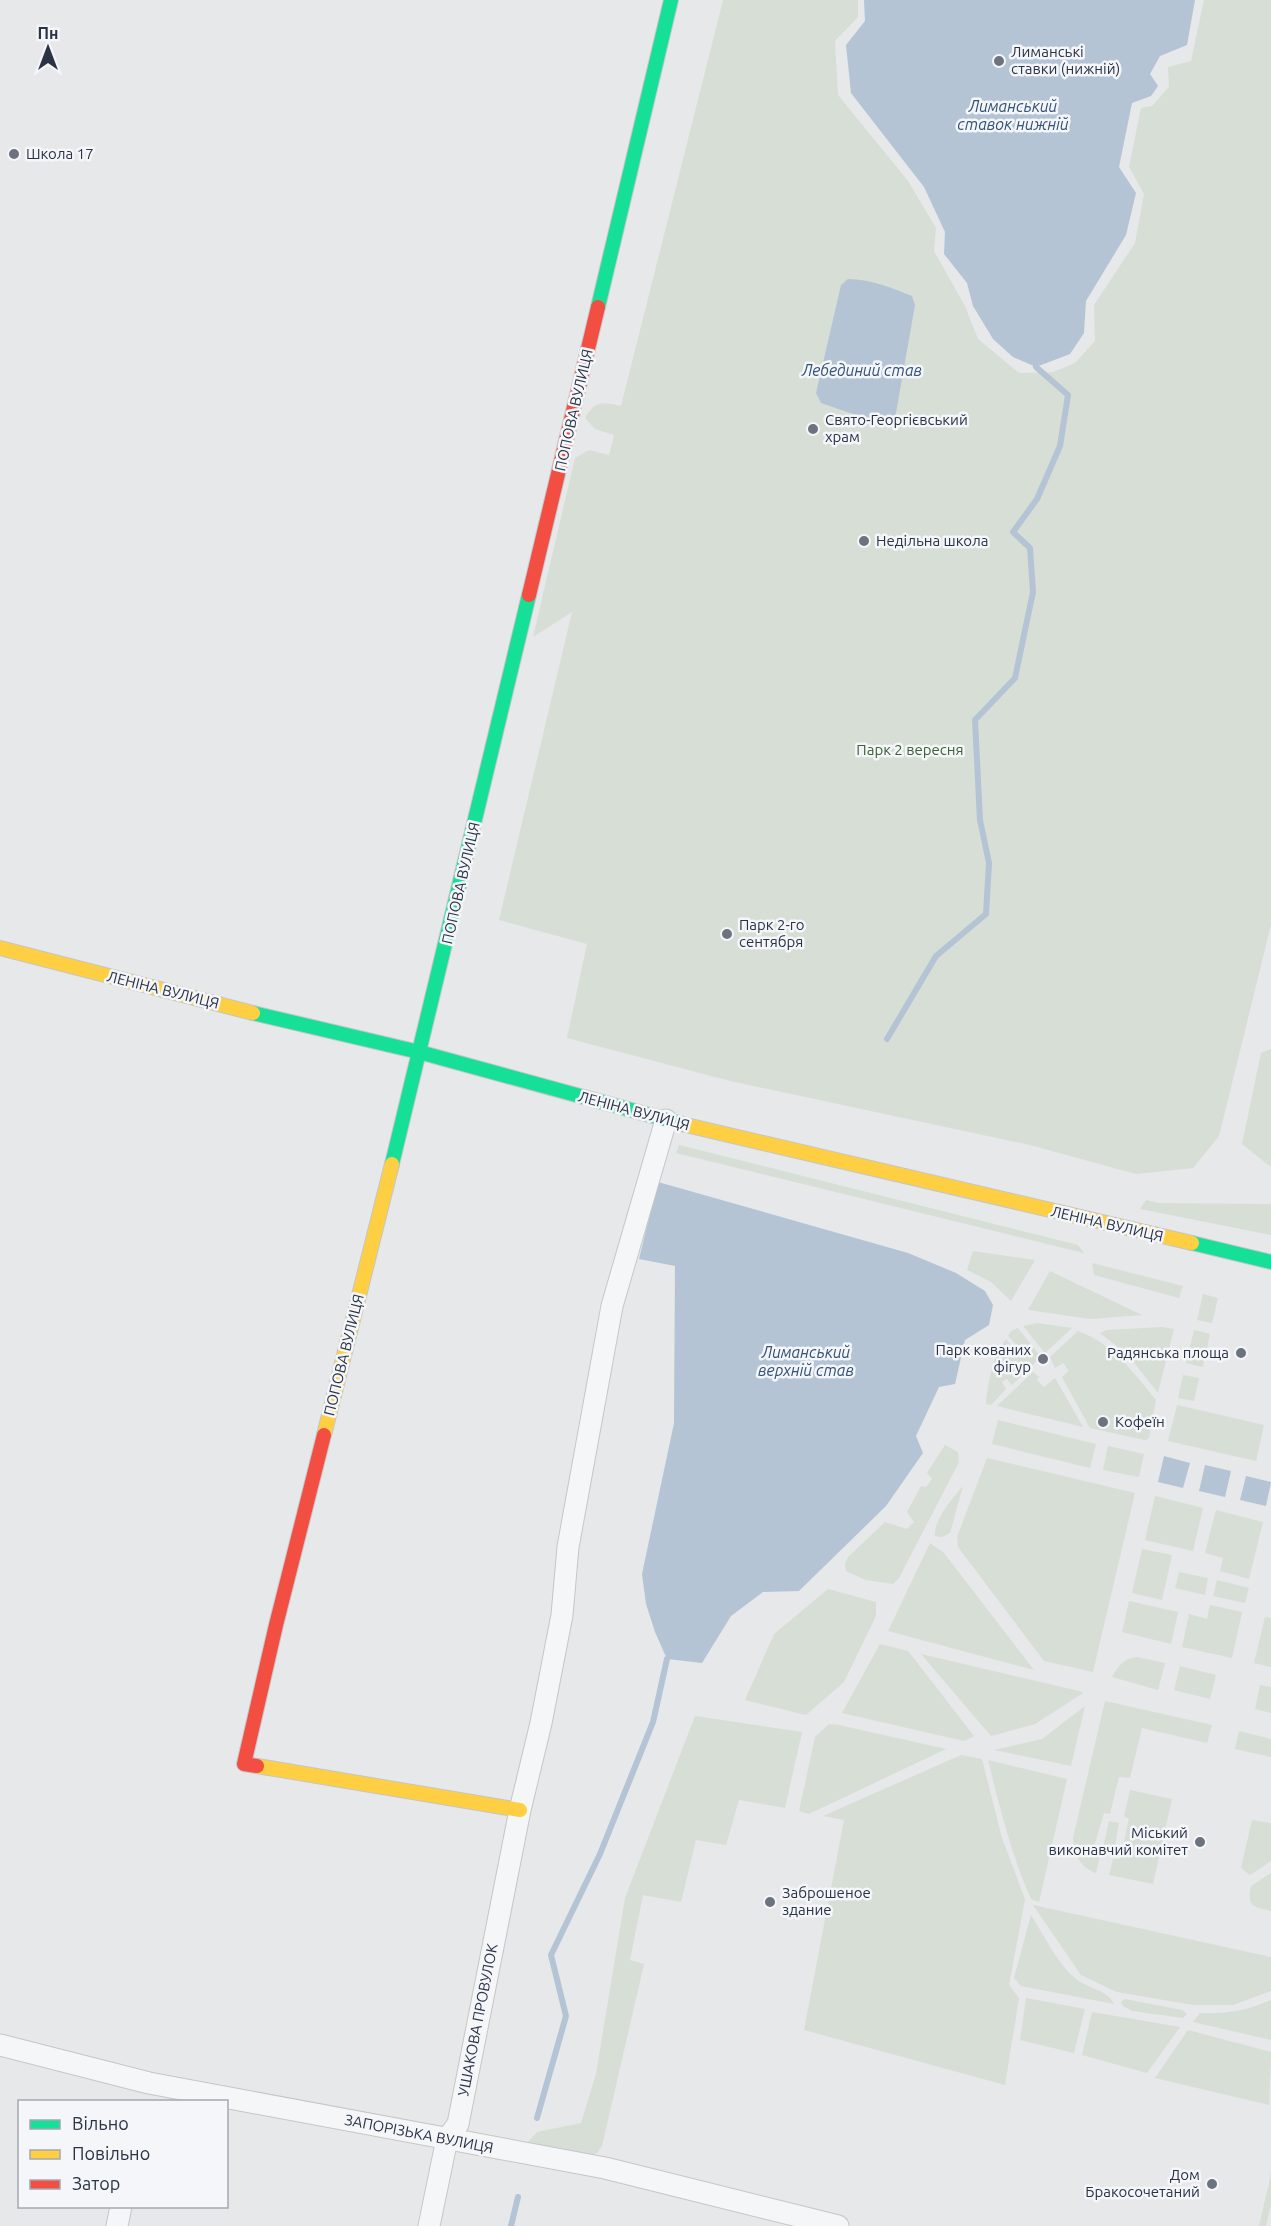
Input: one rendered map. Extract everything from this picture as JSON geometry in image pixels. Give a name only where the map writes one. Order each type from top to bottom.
[{"type":"street","name":"ПОПОВА ВУЛИЦЯ","points":[[520,1810],[244,1764],[273,1636],[434,998],[671,0]]},
{"type":"street","name":"ЛЕНІНА ВУЛИЦЯ","points":[[0,948],[245,1011],[419,1052],[666,1120],[1271,1262]]},
{"type":"street","name":"УШАКОВА ПРОВУЛОК","points":[[429,2226],[447,2139],[458,2124],[520,1810],[541,1723],[562,1615],[568,1547],[612,1306],[666,1120]]},
{"type":"street","name":"ЗАПОРІЗЬКА ВУЛИЦЯ","points":[[0,2045],[147,2092],[198,2100]]},
{"type":"street","name":"ЗАПОРІЗЬКА ВУЛИЦЯ","points":[[228,2105],[447,2139],[604,2168],[838,2226]]},
{"type":"street","points":[[117,2226],[121,2208]]},
{"type":"green space","name":"Парк 2 вересня","points":[[723,0],[858,0],[858,17],[835,41],[838,95],[908,181],[936,228],[934,251],[965,306],[978,339],[1019,373],[1053,372],[1075,363],[1095,341],[1094,305],[1135,243],[1144,194],[1129,167],[1141,108],[1152,106],[1169,87],[1168,67],[1191,61],[1204,0],[1271,0],[1271,925],[1219,1136],[1193,1168],[1136,1174],[1030,1145],[730,1081],[567,1038],[587,944],[499,920],[572,612],[533,637],[575,458],[589,450],[609,455],[614,435],[595,429],[585,418],[596,405],[621,406]]},
{"type":"green space","points":[[1271,1049],[1271,1167],[1242,1144],[1261,1053]]},
{"type":"green space","points":[[679,1145],[1078,1245],[1084,1253],[676,1153]]},
{"type":"green space","points":[[1146,1200],[1159,1203],[1271,1204],[1271,1235],[1140,1209]]},
{"type":"green space","points":[[973,1251],[1035,1260],[1011,1301],[991,1282],[967,1270]]},
{"type":"green space","points":[[1092,1263],[1183,1286],[1179,1298],[1094,1275]]},
{"type":"green space","points":[[1050,1271],[1142,1315],[1090,1319],[1028,1310]]},
{"type":"green space","points":[[1203,1294],[1218,1298],[1212,1323],[1197,1320]]},
{"type":"green space","points":[[1037,1323],[1072,1328],[1045,1353],[1023,1326]]},
{"type":"green space","points":[[1162,1327],[1174,1329],[1158,1393],[1128,1355],[1100,1333],[1107,1330]]},
{"type":"green space","points":[[1018,1328],[1041,1357],[1012,1385],[1007,1379],[1002,1382],[1006,1389],[991,1405],[986,1404],[992,1370],[997,1354],[1006,1339],[1021,1357],[1027,1353],[1023,1347],[1020,1349],[1008,1336],[1011,1331]]},
{"type":"green space","points":[[1194,1330],[1210,1334],[1203,1367],[1186,1363]]},
{"type":"green space","points":[[1078,1331],[1112,1351],[1131,1369],[1156,1400],[1149,1438],[1145,1440],[1090,1428],[1062,1377],[1069,1371],[1063,1363],[1055,1368],[1050,1357]]},
{"type":"green space","points":[[1033,1372],[1039,1377],[1037,1380],[1044,1387],[1055,1378],[1083,1427],[997,1406]]},
{"type":"green space","points":[[1183,1375],[1199,1378],[1194,1401],[1178,1398]]},
{"type":"green space","points":[[1177,1405],[1264,1425],[1256,1461],[1168,1441]]},
{"type":"green space","points":[[998,1420],[1096,1444],[1090,1468],[992,1444]]},
{"type":"green space","points":[[945,1445],[958,1452],[959,1462],[899,1578],[893,1584],[866,1580],[846,1571],[845,1564],[848,1557],[885,1522],[907,1529],[914,1522],[907,1512],[921,1486],[926,1487],[932,1479],[927,1473]]},
{"type":"green space","points":[[1108,1446],[1144,1454],[1139,1477],[1103,1470]]},
{"type":"green space","points":[[987,1458],[1135,1493],[1093,1672],[1044,1661],[958,1547],[957,1537]]},
{"type":"green space","points":[[963,1486],[950,1533],[942,1537],[935,1536],[937,1523]]},
{"type":"green space","points":[[1155,1496],[1203,1508],[1193,1551],[1145,1540]]},
{"type":"green space","points":[[1216,1510],[1263,1522],[1249,1579],[1220,1571],[1223,1558],[1205,1553]]},
{"type":"green space","points":[[930,1543],[944,1553],[1034,1670],[888,1631]]},
{"type":"green space","points":[[1142,1549],[1172,1555],[1162,1600],[1132,1593]]},
{"type":"green space","points":[[1179,1572],[1208,1578],[1205,1595],[1175,1588]]},
{"type":"green space","points":[[1217,1580],[1249,1588],[1245,1603],[1213,1596]]},
{"type":"green space","points":[[828,1589],[876,1602],[876,1616],[844,1682],[806,1715],[745,1700],[774,1634]]},
{"type":"green space","points":[[1129,1601],[1178,1612],[1171,1644],[1122,1632]]},
{"type":"green space","points":[[1210,1605],[1242,1612],[1232,1658],[1182,1647],[1189,1614],[1207,1619]]},
{"type":"green space","points":[[1265,1617],[1271,1618],[1271,1667],[1254,1663]]},
{"type":"green space","points":[[880,1644],[908,1651],[974,1736],[964,1741],[842,1713]]},
{"type":"green space","points":[[921,1654],[1083,1693],[1035,1724],[991,1736]]},
{"type":"green space","points":[[1137,1657],[1165,1663],[1158,1690],[1112,1677],[1122,1663]]},
{"type":"green space","points":[[1180,1666],[1216,1675],[1210,1699],[1174,1690]]},
{"type":"green space","points":[[1260,1685],[1271,1687],[1271,1713],[1255,1709]]},
{"type":"green space","points":[[1105,1701],[1212,1725],[1207,1743],[1142,1728],[1130,1778],[1119,1777],[1110,1814],[1104,1813],[1093,1850],[1100,1855],[1096,1873],[1079,1860],[1073,1838]]},
{"type":"green space","points":[[1085,1706],[1071,1766],[994,1750],[1042,1739]]},
{"type":"green space","points":[[695,1716],[802,1732],[785,1808],[739,1800],[726,1845],[696,1840],[681,1902],[643,1895],[630,1960],[644,1964],[602,2146],[597,2153],[589,2155],[527,2143],[537,2132],[581,2123],[596,2074],[625,1898]]},
{"type":"green space","points":[[829,1724],[946,1749],[809,1814],[799,1811],[815,1737]]},
{"type":"green space","points":[[1239,1731],[1271,1739],[1271,1757],[1235,1749]]},
{"type":"green space","points":[[961,1755],[982,1759],[1002,1838],[1025,1899],[1009,1985],[1019,1998],[1005,2085],[804,2030],[844,1820],[823,1816]]},
{"type":"green space","points":[[988,1760],[1067,1779],[1039,1902],[1031,1899],[1018,1865]]},
{"type":"green space","points":[[1130,1790],[1172,1799],[1153,1884],[1109,1875],[1113,1859],[1120,1859],[1129,1819],[1124,1816]]},
{"type":"green space","points":[[1252,1820],[1271,1823],[1271,1861],[1250,1875],[1241,1868]]},
{"type":"green space","points":[[1109,1821],[1119,1823],[1114,1850],[1103,1848]]},
{"type":"green space","points":[[1271,1873],[1271,1911],[1256,1907],[1250,1898],[1251,1886]]},
{"type":"green space","points":[[1033,1905],[1271,1957],[1271,1991],[1233,2005],[1193,2005],[1117,1992],[1081,1975]]},
{"type":"green space","points":[[1031,1915],[1068,1972],[1080,1982],[1107,1995],[1114,2004],[1021,1986],[1014,1978]]},
{"type":"green space","points":[[1026,1998],[1085,2009],[1074,2053],[1020,2040]]},
{"type":"green space","points":[[1125,1999],[1182,2010],[1187,2014],[1183,2018],[1132,2011],[1123,2006],[1121,2002]]},
{"type":"green space","points":[[1271,2000],[1271,2040],[1193,2022],[1200,2013],[1236,2011]]},
{"type":"green space","points":[[1092,2012],[1180,2027],[1147,2073],[1082,2055]]},
{"type":"green space","points":[[1188,2030],[1271,2052],[1269,2105],[1155,2078]]},
{"type":"green space","points":[[1271,2174],[1271,2204],[1266,2226],[1259,2226]]},
{"type":"water","name":"Лиманський ставок нижній","points":[[864,0],[1195,0],[1187,45],[1160,56],[1150,74],[1158,86],[1151,96],[1132,103],[1119,167],[1136,193],[1126,235],[1086,301],[1084,333],[1070,354],[1036,367],[1013,357],[993,339],[973,306],[967,283],[944,254],[945,232],[924,187],[851,93],[846,45],[865,21]]},
{"type":"water","name":"Лебединий став","points":[[848,279],[873,282],[889,287],[912,296],[915,305],[896,413],[891,423],[876,422],[821,403],[816,393],[841,285]]},
{"type":"water","name":"Лиманський верхній став","points":[[658,1182],[908,1253],[956,1273],[985,1291],[993,1305],[989,1325],[965,1340],[955,1384],[939,1387],[916,1436],[923,1453],[886,1506],[799,1591],[763,1592],[731,1616],[702,1663],[667,1659],[646,1604],[642,1574],[674,1423],[675,1266],[639,1259]]},
{"type":"water","points":[[1164,1456],[1190,1463],[1183,1488],[1158,1482]]},
{"type":"water","points":[[1205,1465],[1231,1471],[1225,1497],[1199,1491]]},
{"type":"water","points":[[1246,1476],[1271,1482],[1266,1506],[1240,1500]]},
{"type":"waterway","points":[[887,1039],[936,956],[986,914],[989,863],[980,820],[975,720],[1015,678],[1033,592],[1030,548],[1013,532],[1037,499],[1060,446],[1068,395],[1036,367]]},
{"type":"waterway","points":[[537,2118],[566,2016],[551,1955],[600,1854],[653,1722],[667,1659]]},
{"type":"waterway","points":[[511,2226],[518,2197]]},
{"type":"traffic: fast","points":[[598,307],[671,0]]},
{"type":"traffic: fast","points":[[392,1164],[529,595]]},
{"type":"traffic: fast","points":[[253,1013],[419,1052],[686,1125]]},
{"type":"traffic: fast","points":[[1192,1243],[1271,1262]]},
{"type":"traffic: slow","points":[[0,948],[253,1013]]},
{"type":"traffic: slow","points":[[686,1125],[1192,1243]]},
{"type":"traffic: slow","points":[[324,1435],[392,1164]]},
{"type":"traffic: slow","points":[[257,1766],[520,1810]]},
{"type":"traffic: jam","points":[[529,595],[598,307]]},
{"type":"traffic: jam","points":[[257,1766],[244,1764],[324,1435]]},
{"type":"place","name":"Лиманські ставки (нижній)","points":[[999,61]]},
{"type":"place","name":"Школа 17","points":[[14,154]]},
{"type":"place","name":"Свято-Георгієвський храм","points":[[813,429]]},
{"type":"place","name":"Недільна школа","points":[[864,541]]},
{"type":"place","name":"Парк 2-го сентября","points":[[727,934]]},
{"type":"place","name":"Радянська площа","points":[[1241,1353]]},
{"type":"place","name":"Парк кованих фігур","points":[[1043,1359]]},
{"type":"place","name":"Кофеїн","points":[[1103,1422]]},
{"type":"place","name":"Міський виконавчий комітет","points":[[1200,1842]]},
{"type":"place","name":"Заброшеное здание","points":[[770,1902]]},
{"type":"place","name":"Дом Бракосочетаний","points":[[1212,2184]]}]
